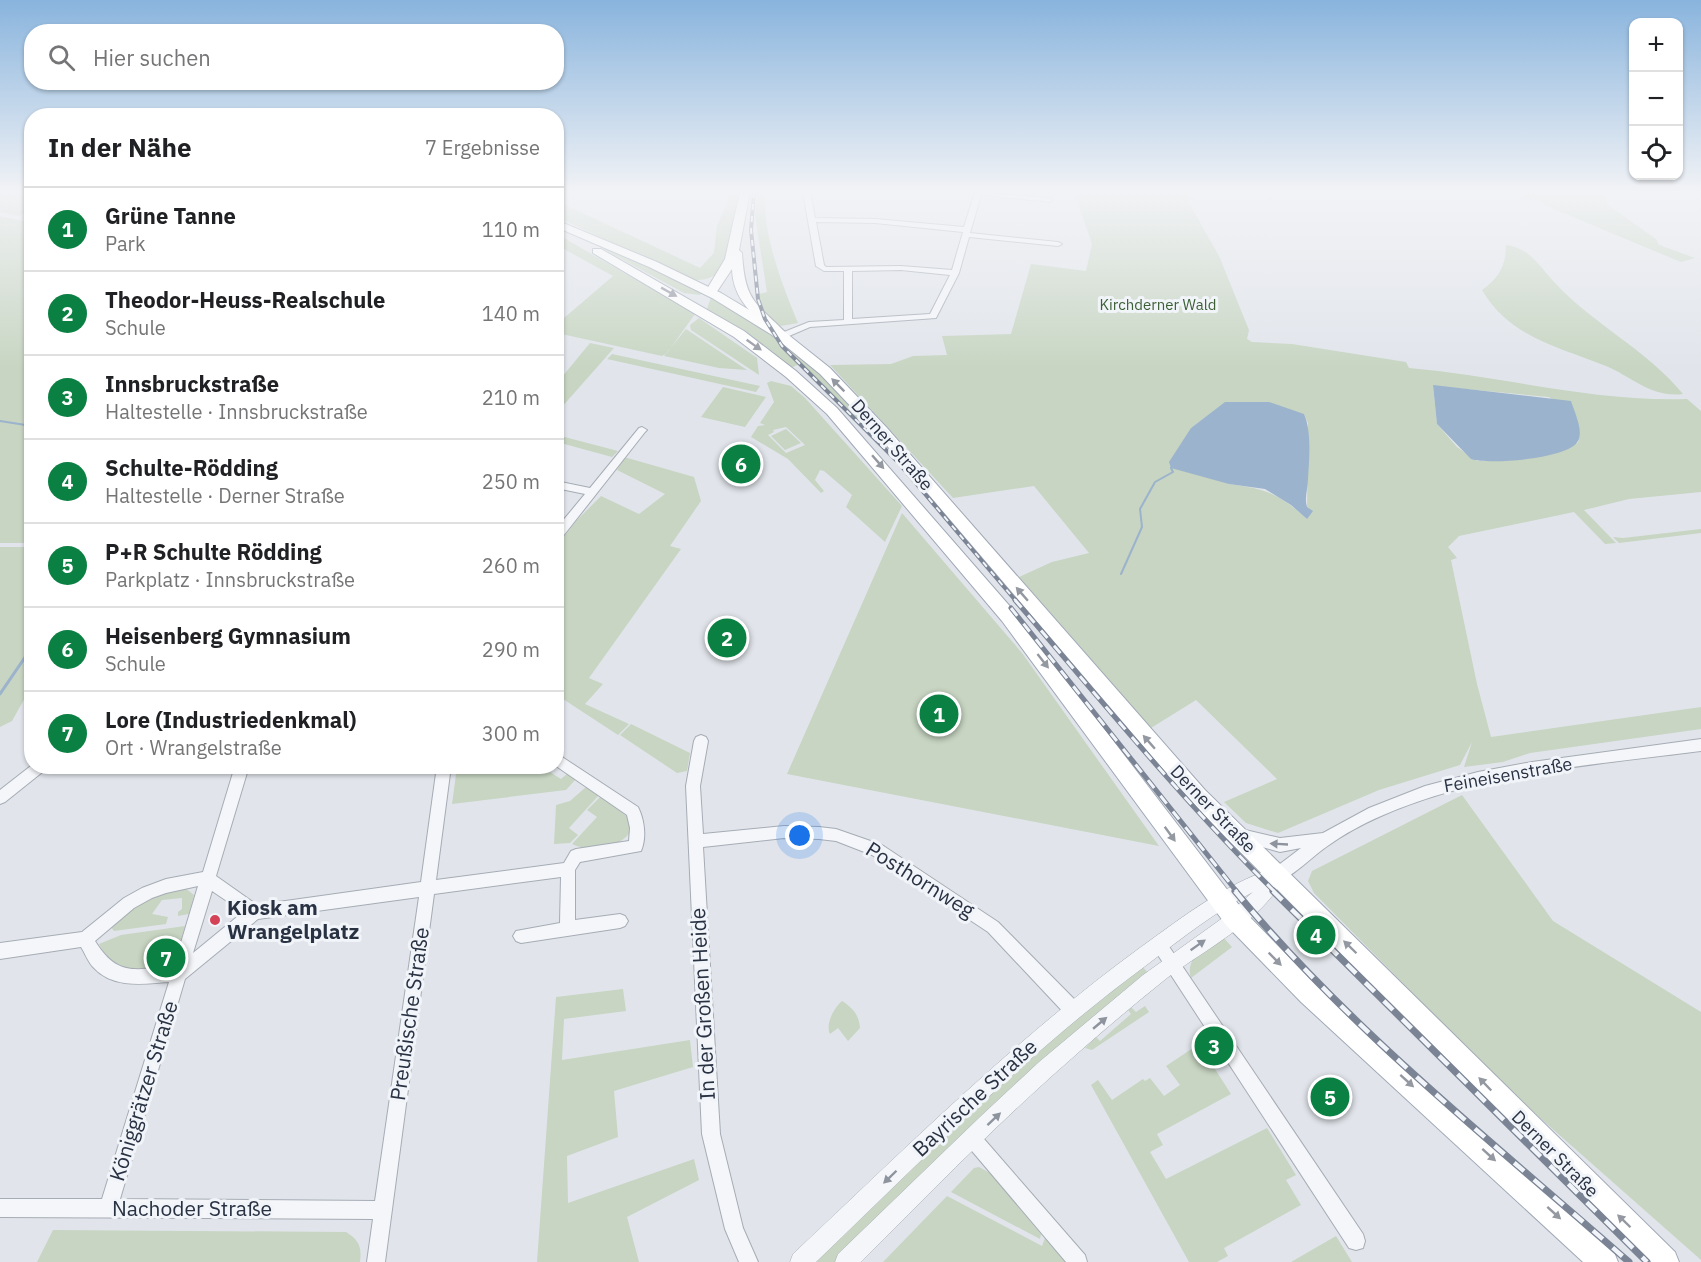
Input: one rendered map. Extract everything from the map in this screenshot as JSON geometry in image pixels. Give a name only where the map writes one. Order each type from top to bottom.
[{"type":"main road","name":"Derner Straße","points":[[600,251],[692,305],[761,350],[809,389],[853,434],[1008,616],[1228,910],[1309,994],[1605,1262]]},
{"type":"main road","name":"Derner Straße","points":[[616,251],[710,294],[783,336],[824,370],[882,431],[1166,761],[1234,832],[1665,1262]]},
{"type":"main road","points":[[710,294],[728,269],[736,251]]},
{"type":"main road","points":[[736,251],[738,281],[746,301],[783,336]]},
{"type":"main road","points":[[687,282],[709,281],[728,269]]},
{"type":"main road","points":[[692,305],[710,294],[723,291],[738,281]]},
{"type":"street","points":[[817,251],[820,266],[829,270],[901,268],[955,273]]},
{"type":"street","points":[[783,336],[808,325],[848,320],[933,316],[955,273],[962,251]]},
{"type":"street","points":[[848,269],[848,320]]},
{"type":"street","points":[[564,527],[642,430]]},
{"type":"street","points":[[564,486],[592,492]]},
{"type":"street","name":"In der Großen Heide","points":[[701,741],[693,778],[711,1134],[734,1229],[749,1262]]},
{"type":"street","name":"Feineisenstraße","points":[[1228,910],[1269,888],[1277,875],[1325,838],[1402,799],[1437,787],[1488,775],[1701,745]]},
{"type":"street","points":[[564,765],[633,812],[637,828],[636,846],[576,856],[568,869],[567,929]]},
{"type":"street","points":[[0,798],[30,774]]},
{"type":"street","name":"Königgrätzer Straße","points":[[108,1209],[181,973],[206,878],[239,774]]},
{"type":"street","name":"Preußische Straße","points":[[376,1262],[443,774]]},
{"type":"street","name":"Posthornweg","points":[[695,841],[784,832],[819,832],[836,835],[878,850],[993,927],[1072,1009]]},
{"type":"street","name":"Feineisenstraße","points":[[1234,832],[1267,844],[1280,845],[1325,838]]},
{"type":"street","points":[[85,939],[99,962],[112,971],[129,976],[181,973],[255,912],[568,869]]},
{"type":"street","points":[[0,951],[85,939],[129,903],[147,893],[166,886],[206,878],[255,912]]},
{"type":"street","name":"Bayrische Straße","points":[[801,1262],[1006,1067],[1072,1009],[1159,944],[1228,910]]},
{"type":"street","name":"Bayrische Straße","points":[[846,1262],[972,1138],[1074,1045],[1172,963],[1228,910]]},
{"type":"street","points":[[520,936],[620,921]]},
{"type":"street","points":[[1159,944],[1356,1240]]},
{"type":"street","points":[[972,1138],[1078,1262]]},
{"type":"street","name":"Nachoder Straße","points":[[0,1208],[383,1210]]},
{"type":"green space","points":[[0,251],[24,251],[24,543],[0,543]]},
{"type":"green space","points":[[568,251],[586,251],[695,314],[667,353],[662,356],[564,335],[564,318],[613,276]]},
{"type":"green space","points":[[606,251],[614,251],[702,293],[700,295],[684,293]]},
{"type":"green space","points":[[629,251],[663,251],[700,268],[714,251],[729,251],[716,274],[710,278],[696,280],[689,279]]},
{"type":"green space","points":[[761,251],[773,251],[798,323],[781,326],[769,317],[759,294],[767,292]]},
{"type":"green space","name":"Kirchderner Wald","points":[[1090,251],[1216,251],[1249,330],[1247,339],[1252,342],[1292,344],[1406,362],[1409,368],[1582,393],[1652,399],[1687,399],[1701,411],[1701,492],[1629,499],[1584,510],[1616,543],[1605,544],[1574,512],[1459,536],[1448,547],[1457,558],[1451,560],[1477,684],[1491,737],[1701,707],[1701,729],[1530,753],[1503,762],[1464,767],[1472,742],[1460,765],[1379,790],[1278,833],[1246,823],[1224,802],[1277,779],[1196,700],[1151,728],[1019,577],[1052,562],[1089,553],[1034,486],[953,498],[830,365],[891,364],[913,356],[947,355],[942,336],[1011,334],[1031,264],[1086,271]],"holes":[[[1433,386],[1549,397],[1577,418],[1580,435],[1578,443],[1504,461],[1477,461],[1457,447],[1437,424]],[[1226,402],[1304,414],[1308,423],[1307,519],[1288,503],[1271,494],[1262,490],[1229,484],[1191,428]]]},
{"type":"green space","points":[[1506,251],[1523,251],[1528,254],[1570,298],[1637,350],[1669,378],[1683,394],[1652,390],[1606,366],[1553,346],[1521,330],[1506,319],[1482,290],[1493,281],[1505,259]]},
{"type":"green space","points":[[1654,251],[1675,251],[1695,258],[1681,262]]},
{"type":"green space","points":[[711,297],[782,341],[830,383],[898,458],[801,363],[791,368],[707,309]]},
{"type":"green space","points":[[699,318],[757,358],[759,375],[691,330],[690,325]]},
{"type":"green space","points":[[686,329],[747,370],[719,368],[664,356]]},
{"type":"green space","points":[[590,343],[614,348],[564,405],[564,375]]},
{"type":"green space","points":[[612,354],[760,386],[756,392],[607,359]]},
{"type":"green space","points":[[771,381],[791,386],[805,398],[902,506],[885,542],[846,507],[852,495],[824,471],[820,470],[815,480],[824,491],[821,493],[788,459],[751,437],[758,426],[765,425],[760,423],[774,402],[767,383]],"holes":[[[786,427],[805,445],[786,453],[768,435],[774,432],[773,430]]]},
{"type":"green space","points":[[723,387],[766,397],[745,427],[701,417]]},
{"type":"green space","points":[[786,429],[801,443],[785,450],[771,436]]},
{"type":"green space","points":[[564,437],[618,451],[612,457],[564,444]]},
{"type":"green space","points":[[624,457],[694,477],[701,501],[670,546],[681,549],[589,678],[603,684],[585,704],[629,724],[618,735],[564,700],[564,537],[601,496],[639,514],[665,494],[617,470]]},
{"type":"green space","points":[[902,513],[1022,653],[1159,846],[787,774]]},
{"type":"green space","points":[[1701,529],[1701,533],[1619,543],[1613,537],[1623,538]]},
{"type":"green space","points":[[0,547],[24,547],[24,700],[12,721],[0,727]]},
{"type":"green space","points":[[631,724],[690,753],[687,771],[677,773],[620,735]]},
{"type":"green space","points":[[568,773],[575,780],[566,790],[452,804],[456,774],[553,774],[561,779]]},
{"type":"green space","points":[[586,787],[599,795],[569,828],[578,835],[570,843],[554,844],[556,805],[570,801]]},
{"type":"green space","points":[[1462,795],[1553,921],[1701,1012],[1701,1260],[1504,1086],[1314,893],[1308,881],[1312,871]]},
{"type":"green space","points":[[601,796],[629,818],[630,832],[619,842],[603,848],[579,847],[572,844],[597,817],[587,810]]},
{"type":"green space","points":[[185,888],[194,895],[189,914],[178,916],[178,912],[182,909],[182,898],[162,900],[152,914],[168,917],[166,924],[114,931],[109,925],[148,898]]},
{"type":"green space","points":[[185,926],[174,957],[156,969],[134,970],[123,966],[113,961],[99,944],[121,935]]},
{"type":"green space","points":[[1222,936],[1232,947],[1191,978],[1191,964],[1194,958]]},
{"type":"green space","points":[[1142,966],[1148,973],[836,1262],[810,1262],[1013,1068]]},
{"type":"green space","points":[[623,989],[626,1011],[564,1019],[562,1060],[690,1040],[693,1067],[614,1091],[618,1137],[567,1156],[568,1203],[694,1159],[699,1180],[627,1217],[639,1262],[537,1262],[556,997]]},
{"type":"green space","points":[[842,1001],[855,1012],[860,1028],[848,1041],[838,1028],[830,1034],[829,1030],[831,1016]]},
{"type":"green space","points":[[1145,1006],[1149,1012],[1092,1050],[1085,1048],[1096,1037],[1100,1041],[1131,1014],[1128,1010],[1131,1007],[1136,1012]]},
{"type":"green space","points":[[1199,1044],[1231,1094],[1157,1134],[1163,1145],[1150,1152],[1166,1179],[1267,1128],[1296,1175],[1286,1180],[1301,1205],[1224,1248],[1228,1256],[1217,1262],[1189,1262],[1091,1085],[1098,1080],[1112,1100],[1143,1079],[1145,1081],[1150,1078],[1164,1096],[1180,1085],[1166,1066]]},
{"type":"green space","points":[[979,1167],[990,1173],[1041,1234],[1040,1239],[951,1192],[974,1168]]},
{"type":"green space","points":[[947,1196],[1042,1246],[1045,1238],[1066,1262],[883,1262]]},
{"type":"green space","points":[[53,1230],[346,1232],[359,1244],[361,1257],[360,1262],[37,1262]]},
{"type":"green space","points":[[1336,1236],[1352,1262],[1291,1262]]},
{"type":"water","points":[[1433,385],[1571,401],[1580,437],[1572,447],[1545,456],[1510,461],[1471,459],[1437,424]]},
{"type":"water","points":[[1225,402],[1269,402],[1304,414],[1307,421],[1309,446],[1306,504],[1313,511],[1307,519],[1291,505],[1265,489],[1229,484],[1171,468],[1169,462],[1191,428]]},
{"type":"waterway","points":[[0,421],[24,425]]},
{"type":"waterway","points":[[1121,574],[1142,527],[1140,509],[1155,482],[1173,472],[1171,468]]},
{"type":"waterway","points":[[0,694],[24,659]]},
{"type":"railway","points":[[753,251],[758,299],[765,319],[782,346],[897,461],[1016,601]]},
{"type":"railway","points":[[1015,600],[1174,785],[1275,892]]},
{"type":"railway","points":[[1011,608],[1237,892]]},
{"type":"railway","points":[[1235,891],[1279,942],[1374,1038],[1629,1262]]},
{"type":"railway","points":[[1273,891],[1647,1262]]},
{"type":"place","name":"Heisenberg Gymnasium","points":[[741,464]]},
{"type":"place","name":"Theodor-Heuss-Realschule","points":[[727,638]]},
{"type":"place","name":"Grüne Tanne","points":[[939,714]]},
{"type":"place","name":"Kiosk am Wrangelplatz","points":[[215,920]]},
{"type":"place","name":"Schulte-Rödding","points":[[1316,935]]},
{"type":"place","name":"Lore (Industriedenkmal)","points":[[166,958]]},
{"type":"place","name":"Innsbruckstraße","points":[[1214,1046]]},
{"type":"place","name":"P+R Schulte Rödding","points":[[1330,1097]]}]
